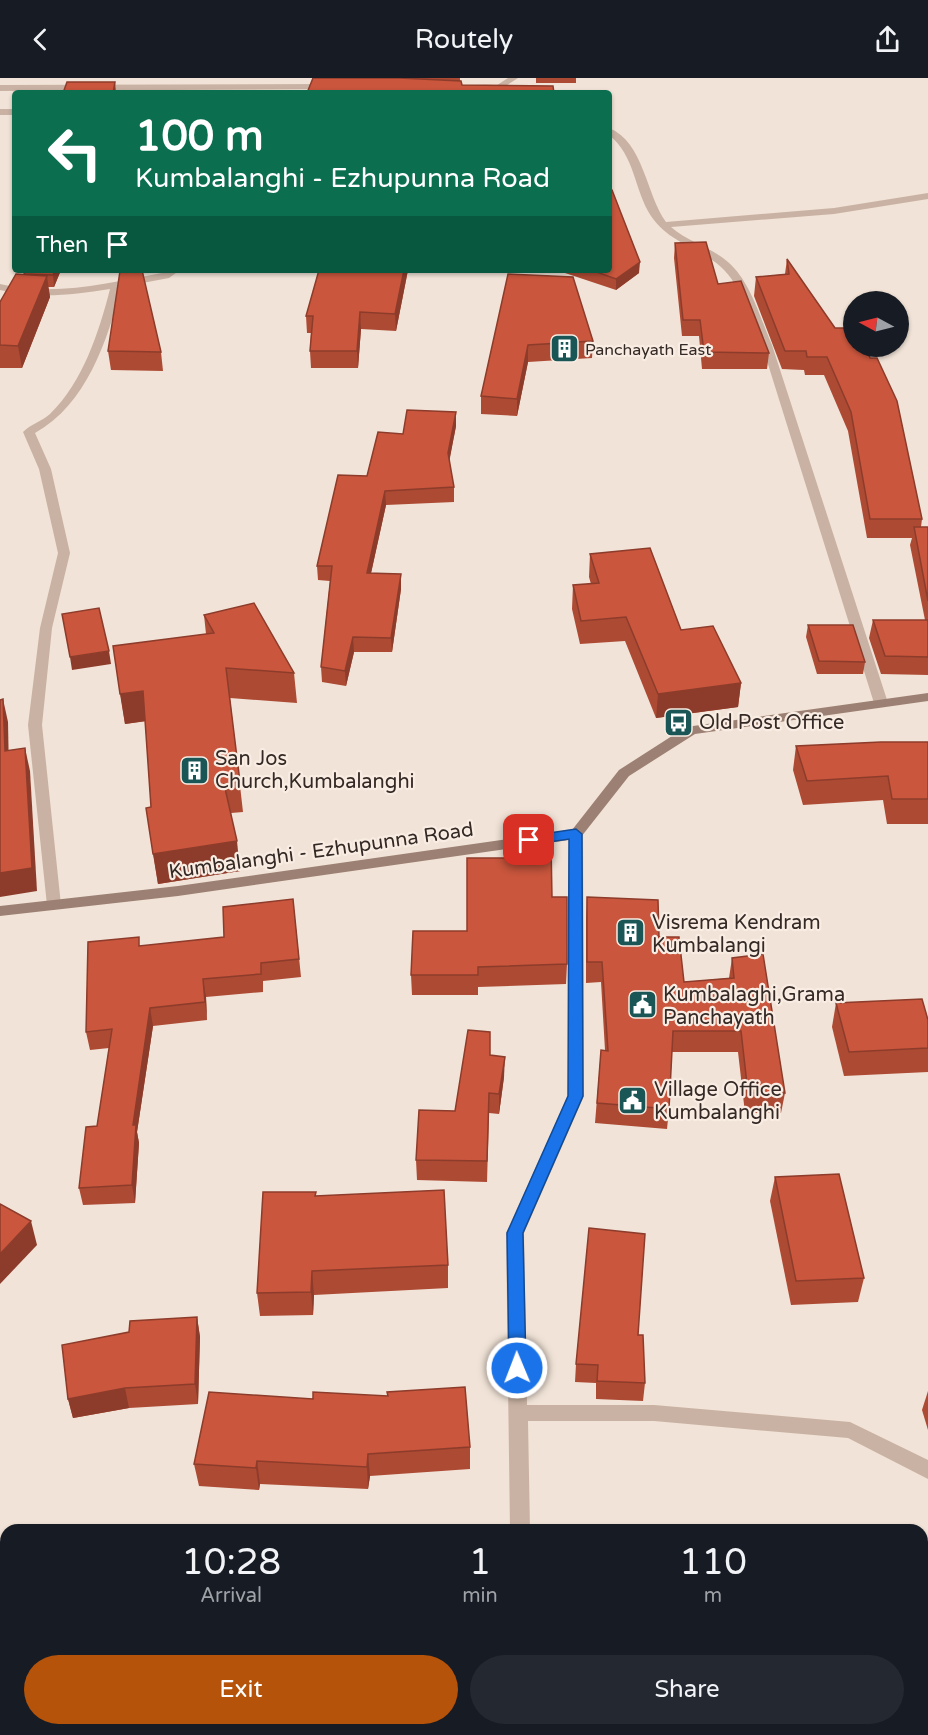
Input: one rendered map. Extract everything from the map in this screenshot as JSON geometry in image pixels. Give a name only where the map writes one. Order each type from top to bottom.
[{"type":"main road","points":[[576,834],[624,773],[692,730],[928,697]]},
{"type":"main road","name":"Kumbalanghi - Ezhupunna Road","points":[[0,911],[178,891],[576,834]]},
{"type":"street","points":[[493,90],[514,78]]},
{"type":"street","points":[[0,88],[339,86]]},
{"type":"street","points":[[612,133],[617,136],[639,171],[654,214],[677,240],[703,249],[726,266],[744,295],[767,345],[881,703]]},
{"type":"street","points":[[663,225],[834,211],[928,196]]},
{"type":"street","points":[[0,287],[25,292],[60,294],[165,276],[170,273]]},
{"type":"street","points":[[54,905],[35,724],[46,628],[64,553],[45,469],[29,432],[55,415],[86,370],[111,308],[117,285]]},
{"type":"street","points":[[520,1524],[515,1233],[576,1096],[576,834]]},
{"type":"street","points":[[518,1413],[654,1413],[850,1430],[928,1470]]},
{"type":"building","points":[[313,78],[400,78],[461,81],[462,85],[553,86],[554,90],[308,90]]},
{"type":"building","points":[[67,82],[115,82],[114,90],[64,90]]},
{"type":"building","points":[[612,190],[640,262],[616,279],[599,273],[612,273]]},
{"type":"building","points":[[706,242],[718,284],[741,281],[769,353],[704,352],[700,320],[683,320],[675,243]]},
{"type":"building","points":[[787,259],[835,328],[843,328],[843,357],[877,358],[897,401],[922,519],[870,519],[851,412],[827,357],[807,357],[806,351],[785,351],[756,277],[789,274]]},
{"type":"building","points":[[24,273],[54,273],[53,275]]},
{"type":"building","points":[[120,273],[143,273],[161,352],[108,351]]},
{"type":"building","points":[[318,273],[403,273],[395,314],[360,312],[357,351],[310,351],[313,316],[306,316]]},
{"type":"building","points":[[16,274],[47,276],[18,346],[0,345],[0,302]]},
{"type":"building","points":[[508,274],[573,277],[593,341],[528,345],[517,399],[481,396]]},
{"type":"building","points":[[407,410],[456,412],[448,453],[454,487],[385,491],[367,573],[401,574],[391,638],[353,637],[345,671],[321,667],[332,566],[317,566],[338,475],[367,476],[378,432],[403,434]]},
{"type":"building","points":[[914,527],[928,527],[928,601]]},
{"type":"building","points":[[650,548],[681,630],[713,626],[741,683],[658,694],[626,617],[581,621],[573,585],[599,583],[590,554]]},
{"type":"building","points":[[254,603],[294,673],[226,668],[240,782],[224,784],[237,841],[153,854],[146,808],[151,807],[143,691],[120,694],[113,646],[214,633],[204,615]]},
{"type":"building","points":[[99,608],[109,651],[70,657],[62,614]]},
{"type":"building","points":[[873,620],[928,620],[928,657],[885,656]]},
{"type":"building","points":[[808,625],[853,625],[865,662],[819,661]]},
{"type":"building","points":[[3,699],[5,751],[25,748],[32,868],[0,873],[0,700]]},
{"type":"building","points":[[928,742],[928,799],[892,799],[888,776],[807,781],[796,746]]},
{"type":"building","points":[[515,844],[551,844],[552,897],[567,897],[567,964],[478,967],[478,975],[411,975],[413,931],[467,931],[467,858],[515,858]]},
{"type":"building","points":[[587,897],[658,900],[659,937],[679,937],[684,982],[734,978],[732,958],[763,954],[785,1093],[748,1093],[741,1031],[673,1031],[669,1109],[597,1103],[601,1050],[608,1051],[602,962],[587,962]]},
{"type":"building","points":[[293,899],[299,959],[261,963],[261,974],[203,979],[205,1002],[150,1008],[133,1125],[136,1125],[132,1185],[79,1188],[86,1127],[97,1126],[112,1029],[86,1032],[88,942],[139,937],[139,946],[224,937],[223,907]]},
{"type":"building","points":[[922,999],[928,1020],[928,1048],[849,1052],[836,1003]]},
{"type":"building","points":[[468,1030],[490,1032],[490,1055],[505,1057],[499,1094],[489,1093],[487,1161],[416,1160],[419,1110],[455,1111]]},
{"type":"building","points":[[839,1174],[864,1278],[796,1281],[775,1177]]},
{"type":"building","points":[[444,1190],[448,1265],[312,1271],[311,1292],[257,1293],[263,1192],[316,1192],[315,1196]]},
{"type":"building","points":[[0,1204],[31,1221],[0,1254]]},
{"type":"building","points":[[589,1228],[645,1234],[638,1335],[643,1335],[645,1383],[597,1381],[598,1365],[576,1364]]},
{"type":"building","points":[[197,1317],[195,1384],[125,1388],[68,1399],[62,1345],[129,1332],[130,1321]]},
{"type":"building","points":[[465,1387],[470,1447],[368,1454],[367,1467],[257,1461],[256,1468],[194,1464],[209,1392],[313,1399],[313,1392],[388,1396],[387,1392]]},
{"type":"place","name":"Panchayath East","points":[[564,349]]},
{"type":"place","name":"Old Post Office","points":[[678,722]]},
{"type":"place","name":"San Jos Church,Kumbalanghi","points":[[194,770]]},
{"type":"place","name":"Visrema Kendram Kumbalangi","points":[[631,933]]},
{"type":"place","name":"Kumbalaghi,Grama Panchayath","points":[[642,1005]]},
{"type":"place","name":"Village Office Kumbalanghi","points":[[633,1100]]},
{"type":"route","points":[[517,1368],[515,1233],[576,1096],[576,834],[529,840]]}]
